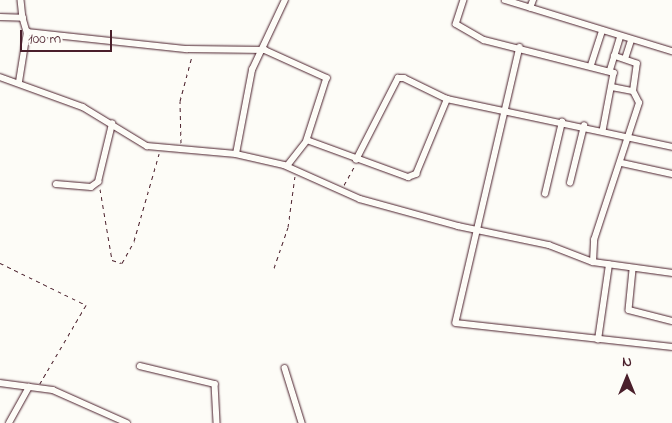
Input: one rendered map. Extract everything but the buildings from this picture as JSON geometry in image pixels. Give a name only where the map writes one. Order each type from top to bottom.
[{"type":"street","points":[[19,82],[27,32],[21,0]]},
{"type":"street","points":[[236,154],[246,90],[265,50],[285,0]]},
{"type":"street","points":[[464,0],[457,26],[484,40],[520,47],[610,70],[615,76],[603,130]]},
{"type":"street","points":[[505,0],[620,37],[672,51]]},
{"type":"street","points":[[530,8],[533,0]]},
{"type":"street","points":[[0,17],[23,18]]},
{"type":"street","points":[[591,65],[602,31]]},
{"type":"street","points":[[27,32],[193,49],[265,50],[327,78],[307,140],[287,166]]},
{"type":"street","points":[[610,70],[620,37]]},
{"type":"street","points":[[625,59],[631,40]]},
{"type":"street","points":[[520,47],[475,230],[456,323],[672,347]]},
{"type":"street","points":[[593,262],[594,240],[622,163],[639,104],[632,91],[637,64],[614,56]]},
{"type":"street","points":[[0,77],[19,82],[83,107],[112,124],[135,142],[181,151],[236,154],[287,166],[338,191],[475,230],[549,245],[593,262],[633,270],[672,273]]},
{"type":"street","points":[[356,160],[398,78],[413,80],[447,99],[603,130],[672,147]]},
{"type":"street","points":[[612,87],[632,91]]},
{"type":"street","points":[[307,140],[356,160],[408,177],[416,174],[447,99]]},
{"type":"street","points":[[545,194],[562,122]]},
{"type":"street","points":[[56,184],[91,187],[98,182],[112,124]]},
{"type":"street","points":[[570,183],[584,126]]},
{"type":"street","points":[[622,163],[672,174]]},
{"type":"street","points":[[598,340],[609,265]]},
{"type":"street","points":[[633,270],[629,310],[672,321]]},
{"type":"street","points":[[140,366],[216,384],[217,423]]},
{"type":"street","points":[[285,368],[302,423]]},
{"type":"street","points":[[0,383],[53,390],[108,420],[127,423]]},
{"type":"street","points":[[9,423],[29,387]]},
{"type":"path","points":[[181,151],[180,101],[193,49]]},
{"type":"path","points":[[98,182],[112,260],[122,263],[134,241],[159,148]]},
{"type":"path","points":[[338,191],[351,176],[356,160]]},
{"type":"path","points":[[274,268],[288,227],[295,170]]},
{"type":"path","points":[[0,263],[86,305],[37,387]]}]
